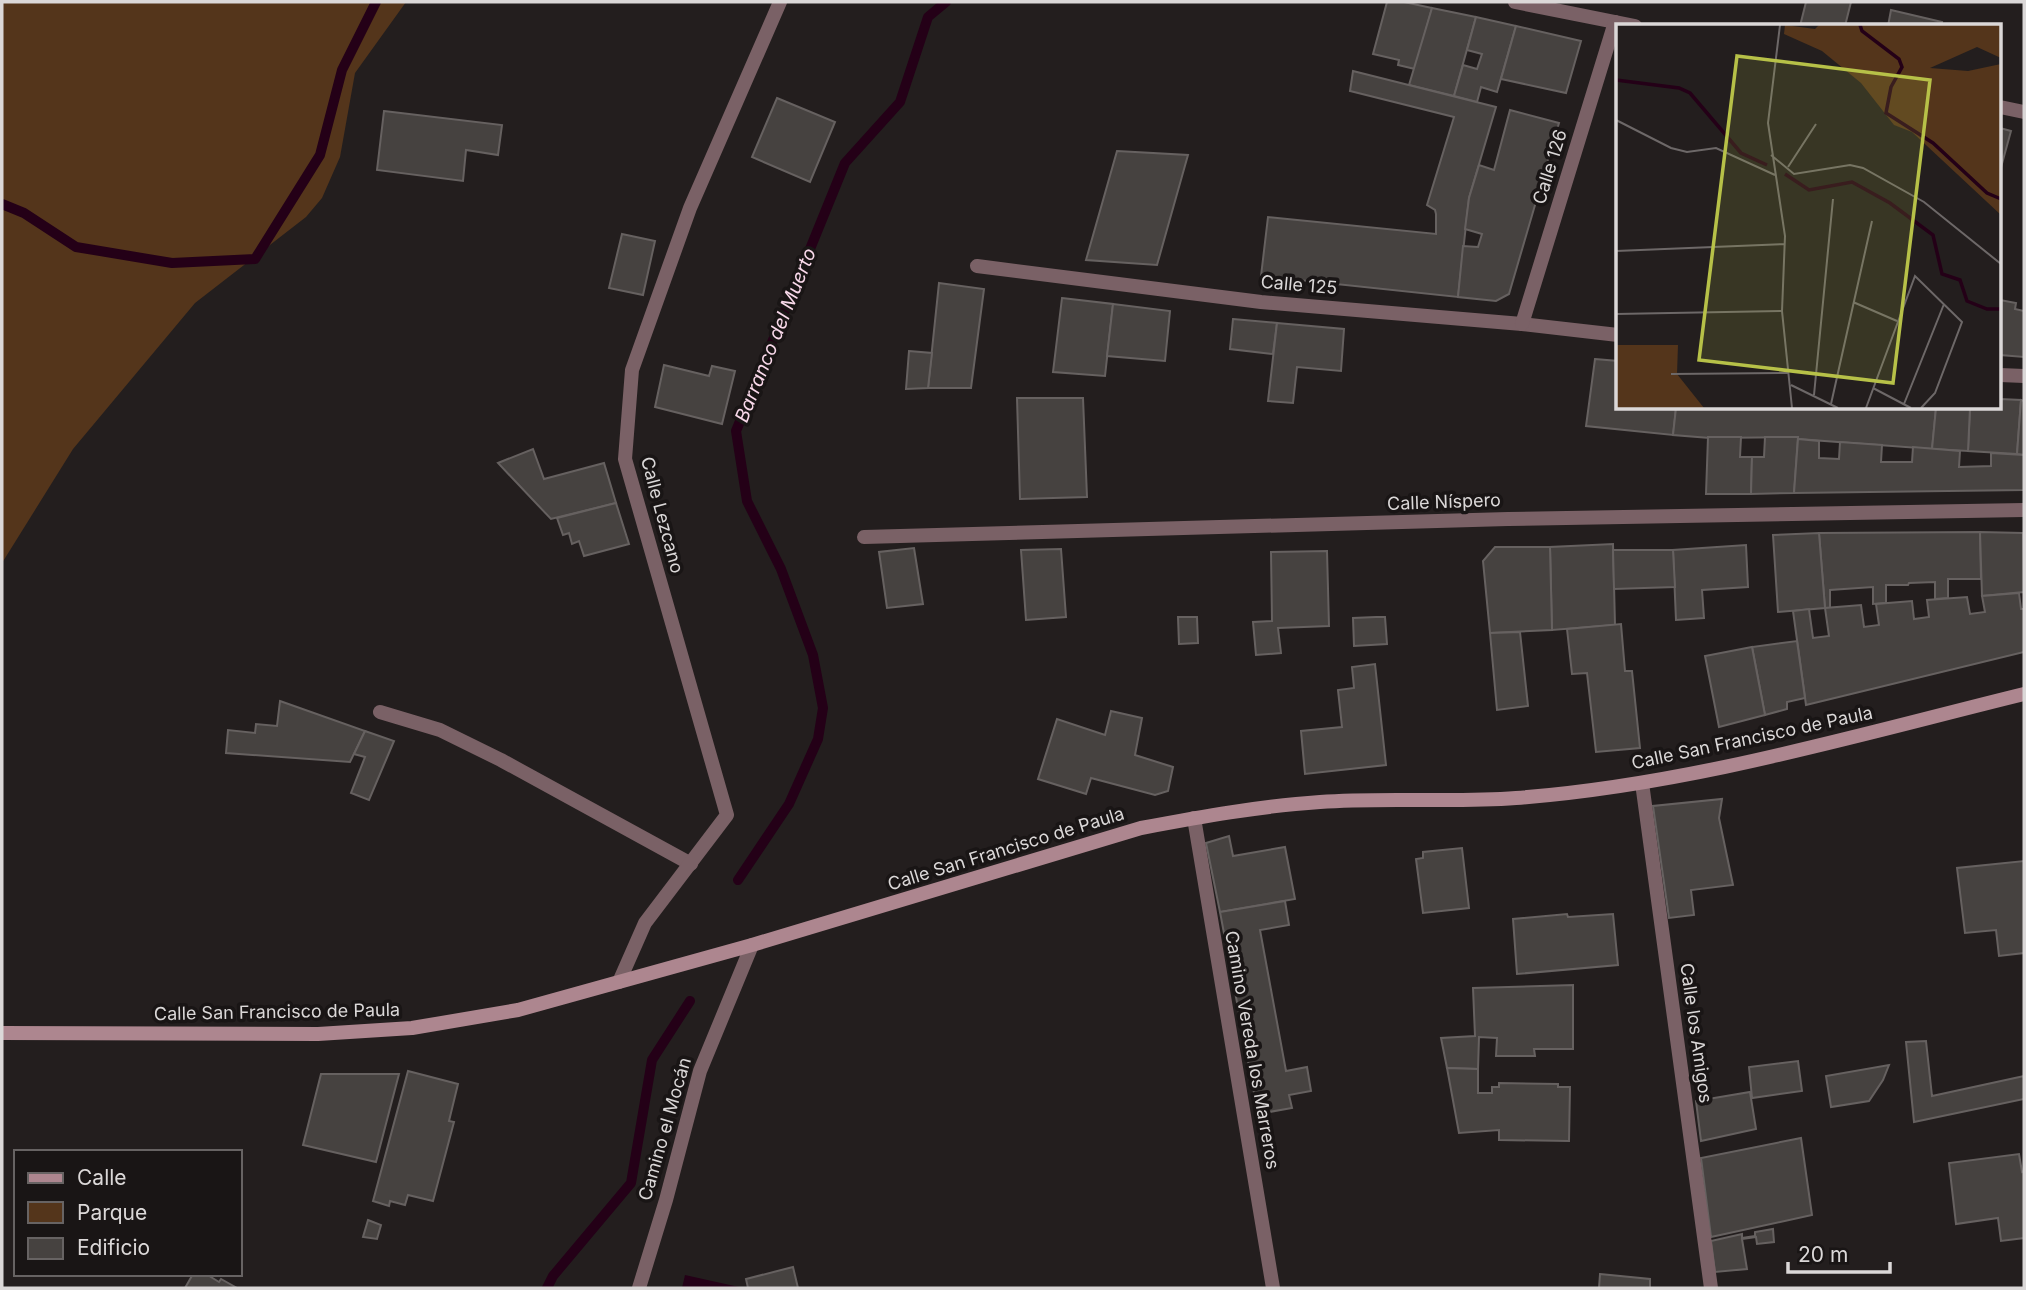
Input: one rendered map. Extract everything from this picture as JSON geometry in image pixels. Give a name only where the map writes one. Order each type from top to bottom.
[{"type":"main road","name":"Calle San Francisco de Paula","points":[[2,1034],[318,1034],[412,1028],[518,1010],[752,945],[1141,828],[1194,818],[1319,802],[1515,798],[1642,783],[1756,761],[2024,694]]},
{"type":"street","name":"Calle Lezcano","points":[[618,982],[645,923],[727,815],[625,459],[632,370],[690,208],[780,2]]},
{"type":"street","points":[[1515,2],[1625,24]]},
{"type":"street","name":"Calle 126","points":[[1522,324],[1615,22]]},
{"type":"street","points":[[2002,107],[2024,112]]},
{"type":"street","name":"Calle 125","points":[[977,266],[1261,302],[1616,335]]},
{"type":"street","points":[[2002,375],[2024,376]]},
{"type":"street","name":"Calle Níspero","points":[[864,537],[1522,519],[2024,510]]},
{"type":"street","points":[[380,712],[440,730],[501,760],[691,864]]},
{"type":"street","name":"Calle los Amigos","points":[[1642,783],[1711,1288]]},
{"type":"street","name":"Camino Vereda los Marreros","points":[[1194,818],[1273,1288]]},
{"type":"street","name":"Camino el Mocán","points":[[639,1288],[666,1200],[700,1071],[752,945]]},
{"type":"green space","points":[[2,2],[406,2],[355,73],[340,157],[322,198],[306,217],[195,303],[73,449],[2,563]]},
{"type":"shaded area","points":[[685,1275],[739,1287],[739,1288],[682,1288]]},
{"type":"building","points":[[1387,2],[1404,2],[1432,8],[1415,69],[1398,65],[1399,60],[1373,54]]},
{"type":"building","points":[[1806,2],[1851,2],[1846,24],[1800,24]]},
{"type":"building","points":[[1432,8],[1476,17],[1454,96],[1409,85]]},
{"type":"building","points":[[1891,10],[1942,22],[1942,24],[1888,24]]},
{"type":"building","points":[[1476,17],[1516,26],[1497,92],[1481,87],[1477,102],[1454,96],[1463,65],[1477,69],[1482,54],[1467,50]]},
{"type":"building","points":[[1516,26],[1581,41],[1566,93],[1501,79]]},
{"type":"building","points":[[1353,71],[1496,107],[1469,198],[1458,297],[1261,276],[1268,217],[1436,234],[1435,210],[1427,205],[1454,117],[1350,91]]},
{"type":"building","points":[[777,98],[835,122],[810,182],[752,157]]},
{"type":"building","points":[[1510,110],[1559,123],[1509,294],[1496,301],[1458,297],[1463,246],[1478,247],[1482,234],[1465,229],[1469,198],[1479,165],[1494,170]]},
{"type":"building","points":[[384,111],[502,125],[498,155],[466,150],[463,181],[377,170]]},
{"type":"building","points":[[2002,129],[2011,131],[2002,164]]},
{"type":"building","points":[[1117,151],[1188,155],[1157,265],[1086,260]]},
{"type":"building","points":[[622,234],[655,241],[643,295],[609,288]]},
{"type":"building","points":[[939,283],[984,289],[971,388],[928,388]]},
{"type":"building","points":[[1062,298],[1113,304],[1105,376],[1053,372]]},
{"type":"building","points":[[2002,300],[2016,303],[2015,309],[2024,311],[2024,357],[2002,355]]},
{"type":"building","points":[[1113,304],[1170,311],[1165,361],[1107,356]]},
{"type":"building","points":[[1233,319],[1277,323],[1273,354],[1230,349]]},
{"type":"building","points":[[1277,323],[1344,329],[1341,371],[1297,367],[1293,403],[1268,401]]},
{"type":"building","points":[[909,351],[932,353],[928,388],[906,389]]},
{"type":"building","points":[[1595,359],[1616,361],[1616,410],[1676,410],[1673,435],[1586,426]]},
{"type":"building","points":[[664,365],[709,376],[712,366],[735,371],[722,424],[655,407]]},
{"type":"building","points":[[1017,398],[1083,398],[1087,497],[1020,499]]},
{"type":"building","points":[[2002,399],[2021,400],[2017,454],[1968,451],[1970,410],[2002,410]]},
{"type":"building","points":[[2021,400],[2024,401],[2024,455],[2017,454]]},
{"type":"building","points":[[1676,410],[1936,410],[1932,449],[1798,437],[1710,438],[1673,435]]},
{"type":"building","points":[[1936,410],[1970,410],[1968,451],[1932,449]]},
{"type":"building","points":[[1708,437],[1741,437],[1740,457],[1752,457],[1751,494],[1706,494]]},
{"type":"building","points":[[1765,437],[1798,437],[1794,493],[1751,494],[1752,457],[1764,457]]},
{"type":"building","points":[[1798,439],[1819,441],[1819,458],[1839,459],[1840,442],[1882,445],[1881,462],[1912,462],[1913,447],[1960,451],[1959,467],[1991,466],[1991,453],[2024,455],[2024,490],[1794,493]]},
{"type":"building","points":[[533,449],[544,479],[604,463],[616,503],[551,519],[498,463]]},
{"type":"building","points":[[616,503],[629,544],[584,556],[579,541],[572,544],[569,533],[563,535],[557,518]]},
{"type":"building","points":[[1980,532],[1981,579],[1948,579],[1948,598],[1935,599],[1935,582],[1909,583],[1886,585],[1886,603],[1873,604],[1873,587],[1830,590],[1830,608],[1825,608],[1819,533]]},
{"type":"building","points":[[1980,532],[2023,533],[2024,592],[1982,596]]},
{"type":"building","points":[[1819,533],[1825,608],[1778,612],[1773,535]]},
{"type":"building","points":[[1613,544],[1615,625],[1552,630],[1550,547]]},
{"type":"building","points":[[1746,545],[1748,587],[1702,590],[1704,618],[1676,620],[1673,550]]},
{"type":"building","points":[[1495,547],[1550,547],[1552,630],[1490,633],[1483,561]]},
{"type":"building","points":[[914,548],[923,604],[887,608],[879,552]]},
{"type":"building","points":[[1061,549],[1066,617],[1026,620],[1021,550]]},
{"type":"building","points":[[1613,550],[1673,550],[1675,587],[1614,589]]},
{"type":"building","points":[[1327,551],[1329,626],[1278,628],[1281,653],[1256,655],[1253,622],[1272,621],[1271,552]]},
{"type":"building","points":[[2019,593],[2021,609],[2024,609],[2024,652],[1806,705],[1793,611],[1809,609],[1813,638],[1829,636],[1825,608],[1861,605],[1864,627],[1879,625],[1876,604],[1912,601],[1914,619],[1929,617],[1927,600],[1967,597],[1970,614],[1985,612],[1982,596]]},
{"type":"building","points":[[1178,617],[1197,617],[1198,643],[1179,644]]},
{"type":"building","points":[[1385,617],[1387,644],[1354,646],[1353,618]]},
{"type":"building","points":[[1621,624],[1625,671],[1632,671],[1640,748],[1596,752],[1587,673],[1572,674],[1567,629]]},
{"type":"building","points":[[1520,632],[1528,706],[1497,710],[1490,633]]},
{"type":"building","points":[[1797,641],[1805,698],[1787,702],[1787,709],[1765,715],[1752,647]]},
{"type":"building","points":[[1752,647],[1765,715],[1719,727],[1705,656]]},
{"type":"building","points":[[1375,664],[1386,765],[1305,774],[1301,731],[1342,727],[1338,690],[1354,688],[1352,667]]},
{"type":"building","points":[[280,701],[365,731],[350,762],[226,753],[228,730],[255,733],[256,724],[277,726]]},
{"type":"building","points":[[1111,711],[1142,718],[1135,755],[1173,767],[1168,791],[1155,795],[1091,778],[1086,794],[1038,779],[1057,719],[1105,735]]},
{"type":"building","points":[[365,731],[394,741],[369,800],[351,793],[365,757],[354,754]]},
{"type":"building","points":[[1722,799],[1719,818],[1733,885],[1691,890],[1694,915],[1669,918],[1653,806]]},
{"type":"building","points":[[1229,836],[1233,856],[1285,847],[1295,899],[1220,912],[1206,843]]},
{"type":"building","points":[[1462,848],[1469,908],[1423,913],[1416,859],[1423,858],[1423,852]]},
{"type":"building","points":[[2024,861],[2024,953],[1999,956],[1996,930],[1965,933],[1957,868]]},
{"type":"building","points":[[1285,901],[1289,925],[1260,930],[1286,1071],[1307,1067],[1311,1091],[1289,1095],[1292,1108],[1258,1114],[1220,912]]},
{"type":"building","points":[[1567,914],[1568,917],[1613,914],[1618,965],[1517,974],[1513,919]]},
{"type":"building","points":[[1573,985],[1573,1049],[1534,1049],[1535,1056],[1496,1056],[1497,1038],[1479,1037],[1478,1069],[1447,1068],[1441,1038],[1475,1036],[1473,988]]},
{"type":"building","points":[[1926,1041],[1932,1096],[2024,1076],[2024,1099],[1914,1122],[1906,1042]]},
{"type":"building","points":[[1798,1061],[1802,1091],[1752,1098],[1749,1067]]},
{"type":"building","points":[[1889,1065],[1869,1101],[1831,1107],[1826,1076]]},
{"type":"building","points":[[1447,1068],[1478,1069],[1478,1093],[1492,1093],[1492,1087],[1499,1087],[1499,1083],[1558,1084],[1558,1087],[1570,1087],[1569,1141],[1499,1140],[1499,1130],[1459,1133]]},
{"type":"building","points":[[408,1071],[458,1084],[449,1121],[454,1122],[433,1201],[408,1195],[405,1205],[390,1201],[389,1206],[373,1201]]},
{"type":"building","points":[[321,1074],[399,1074],[376,1162],[303,1145]]},
{"type":"building","points":[[1750,1092],[1756,1129],[1701,1141],[1696,1101]]},
{"type":"building","points":[[1801,1138],[1812,1215],[1711,1237],[1701,1158]]},
{"type":"building","points":[[2019,1154],[2022,1172],[2024,1171],[2024,1238],[2001,1241],[1998,1218],[1956,1224],[1949,1163]]},
{"type":"building","points":[[368,1220],[381,1225],[377,1239],[363,1237]]},
{"type":"building","points":[[1773,1229],[1774,1242],[1757,1244],[1756,1237],[1742,1239],[1747,1269],[1715,1272],[1711,1241],[1742,1234],[1742,1238],[1755,1236],[1755,1232]]},
{"type":"building","points":[[793,1267],[798,1288],[748,1288],[746,1279]]},
{"type":"building","points":[[1600,1274],[1650,1279],[1650,1288],[1599,1288]]},
{"type":"building","points":[[192,1276],[209,1276],[237,1288],[185,1288]]},
{"type":"waterway","points":[[2,204],[24,213],[76,247],[172,263],[255,259],[320,155],[342,70],[376,2]]},
{"type":"waterway","name":"Barranco del Muerto","points":[[738,880],[789,804],[818,739],[823,708],[813,655],[781,569],[747,501],[736,431],[845,163],[900,102],[928,17],[946,2]]},
{"type":"waterway","name":"Barranco del Muerto","points":[[547,1288],[553,1276],[631,1183],[652,1060],[690,1001]]}]
